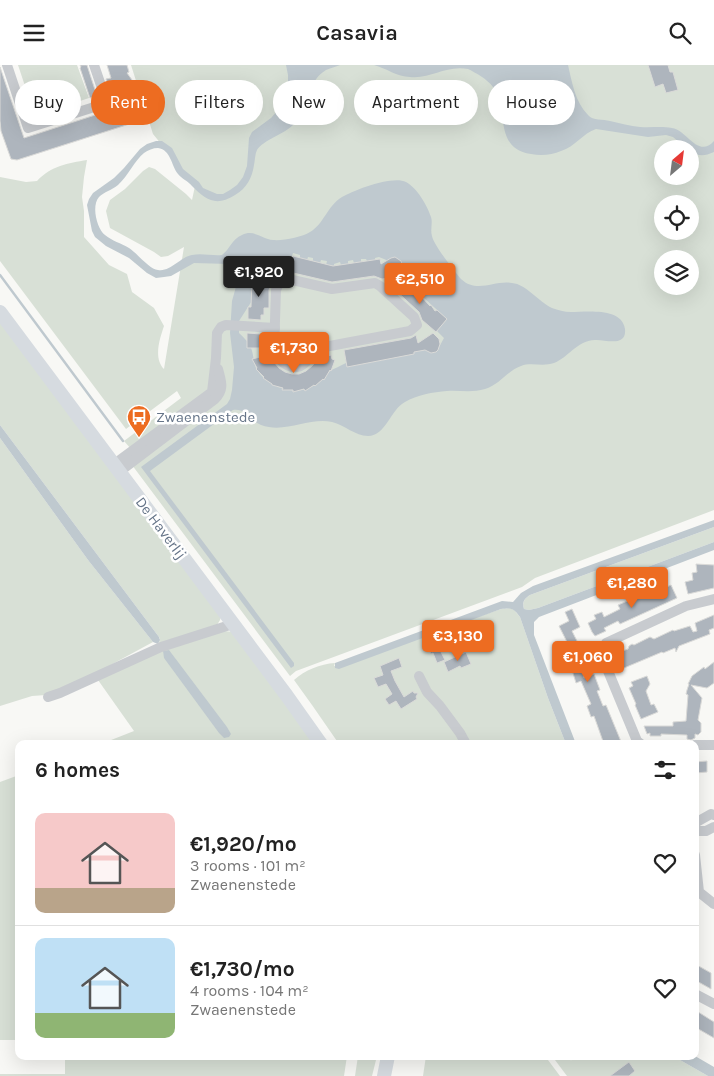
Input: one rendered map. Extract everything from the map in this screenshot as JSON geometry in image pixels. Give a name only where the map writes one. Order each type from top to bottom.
[{"type":"street","points":[[7,65],[28,128],[106,103],[94,65]]},
{"type":"street","points":[[288,279],[332,289],[375,283],[414,317],[417,325],[410,331],[319,347],[313,351],[306,363],[292,367],[283,363],[274,351],[275,328],[276,290],[280,281],[288,279]]},
{"type":"street","name":"De Haverlij","points":[[0,312],[318,740]]},
{"type":"street","points":[[116,468],[220,394],[222,387],[216,358],[216,333],[220,327],[226,325],[275,328]]},
{"type":"street","points":[[637,740],[601,654],[606,643],[686,606],[714,599]]},
{"type":"street","points":[[48,697],[161,647],[233,624]]},
{"type":"street","points":[[419,676],[428,692],[450,719],[463,740]]},
{"type":"street","points":[[699,745],[714,745]]},
{"type":"street","points":[[699,821],[711,814],[714,815]]},
{"type":"street","points":[[699,831],[706,831],[714,827]]},
{"type":"street","points":[[699,894],[714,903]]},
{"type":"street","points":[[699,996],[714,1004]]},
{"type":"street","points":[[384,1076],[387,1060]]},
{"type":"street","points":[[395,1076],[396,1060]]},
{"type":"shaded area","points":[[18,65],[77,65],[89,98],[81,101],[81,80],[23,80]]},
{"type":"shaded area","points":[[131,65],[714,65],[714,510],[535,578],[522,587],[296,671],[290,676],[132,465],[131,449],[124,441],[181,398],[177,391],[126,429],[0,261],[0,177],[26,182],[37,181],[54,169],[87,160],[82,197],[84,237],[109,265],[127,274],[132,292],[154,308],[164,326],[159,342],[158,354],[164,369],[184,247],[168,256],[161,257],[110,228],[106,211],[110,200],[149,167],[155,169],[192,200],[195,186],[153,134],[150,125],[165,125],[165,80],[136,80]]},
{"type":"shaded area","points":[[286,65],[340,65],[326,70],[316,80],[288,80]]},
{"type":"shaded area","points":[[374,65],[568,65],[572,80],[488,82],[468,69],[460,68],[418,77],[401,76]]},
{"type":"shaded area","points":[[575,92],[580,104],[590,117],[636,127],[672,128],[683,133],[691,140],[676,140],[666,135],[648,137],[596,129],[566,149],[546,155],[539,155],[519,150],[511,144],[506,136],[504,126],[575,125]]},
{"type":"shaded area","points":[[273,116],[273,125],[293,125],[260,146],[255,155],[250,178],[246,186],[239,192],[222,201],[207,198],[178,174],[166,152],[158,148],[152,149],[141,156],[118,185],[99,197],[95,211],[97,223],[102,232],[129,248],[151,267],[163,270],[188,256],[200,254],[222,255],[236,239],[246,233],[277,240],[310,232],[315,229],[333,205],[342,197],[374,184],[400,180],[414,188],[421,197],[431,217],[433,240],[461,279],[467,283],[473,286],[505,283],[517,284],[552,308],[566,312],[602,312],[611,314],[622,322],[625,329],[625,335],[619,341],[588,341],[577,346],[554,363],[525,365],[516,368],[485,389],[436,392],[405,402],[395,411],[384,427],[374,435],[363,436],[337,423],[323,421],[288,427],[270,427],[257,423],[241,411],[233,410],[150,471],[294,663],[294,666],[291,668],[141,467],[227,404],[230,399],[234,367],[230,333],[232,301],[239,276],[238,272],[229,264],[194,263],[171,276],[156,278],[129,258],[106,246],[95,237],[87,205],[93,193],[114,178],[140,149],[156,141],[162,141],[172,148],[183,169],[199,182],[203,188],[217,194],[223,194],[237,185],[243,177],[247,166],[249,138],[252,132]],"holes":[[[293,253],[300,255],[300,258],[307,260],[308,257],[313,258],[313,261],[320,263],[321,260],[327,261],[326,265],[334,266],[334,264],[340,262],[341,265],[348,264],[348,261],[353,260],[354,263],[361,262],[361,259],[366,259],[367,261],[375,260],[375,258],[379,257],[406,268],[405,273],[401,277],[447,319],[437,331],[444,338],[438,349],[425,349],[423,351],[420,348],[414,351],[414,354],[347,366],[346,363],[333,369],[317,384],[308,389],[283,389],[268,382],[257,370],[250,346],[239,333],[239,321],[266,279],[265,270],[267,270],[268,263],[275,259],[283,264],[290,262]]]},
{"type":"shaded area","points":[[714,141],[714,152],[699,155],[699,145],[708,146]]},
{"type":"shaded area","points":[[0,318],[221,615],[217,625],[159,643],[159,637],[0,425]]},
{"type":"shaded area","points":[[0,425],[159,637],[158,644],[153,642],[88,560],[0,438]]},
{"type":"shaded area","points":[[0,438],[88,560],[153,642],[94,674],[46,695],[32,696],[0,706]]},
{"type":"shaded area","points":[[714,520],[714,527],[530,595],[525,599],[523,603],[524,609],[538,608],[714,542],[714,550],[539,617],[534,622],[534,635],[574,740],[564,740],[520,617],[512,609],[501,609],[339,669],[335,668],[335,663],[502,601],[513,602],[521,593],[533,586]]},
{"type":"shaded area","points":[[714,527],[714,542],[538,608],[524,609],[524,601],[530,595]]},
{"type":"shaded area","points":[[510,608],[520,617],[564,740],[336,740],[294,680],[308,670],[318,666],[335,663],[334,666],[501,609]]},
{"type":"shaded area","points":[[224,631],[234,632],[313,740],[111,740],[134,731],[98,680],[164,648]]},
{"type":"shaded area","points":[[169,650],[227,727],[231,734],[229,737],[224,738],[219,733],[164,658],[163,651]]},
{"type":"shaded area","points":[[15,776],[15,1040],[0,1040],[0,782]]},
{"type":"shaded area","points":[[699,1058],[714,1067],[714,1076],[708,1076],[680,1060],[699,1060]]},
{"type":"shaded area","points":[[65,1060],[346,1060],[344,1076],[0,1076],[0,1074],[65,1074]]},
{"type":"shaded area","points":[[357,1060],[376,1060],[372,1076],[355,1076]]},
{"type":"shaded area","points":[[425,1060],[548,1060],[560,1076],[423,1076]]},
{"type":"shaded area","points":[[555,1060],[680,1060],[708,1076],[567,1076]]},
{"type":"building","points":[[80,65],[87,65],[92,80],[91,98],[80,68]]},
{"type":"building","points":[[107,65],[127,65],[129,72],[127,73],[132,80],[106,79],[111,78]]},
{"type":"building","points":[[648,65],[668,65],[670,72],[673,72],[678,90],[666,93],[663,84],[655,87]]},
{"type":"building","points":[[0,67],[15,111],[15,125],[20,125],[24,138],[64,125],[81,125],[81,120],[91,116],[91,125],[126,125],[17,160],[11,159],[1,131]]},
{"type":"building","points":[[293,256],[333,266],[380,259],[381,264],[395,257],[401,261],[403,267],[397,277],[382,279],[374,276],[332,282],[289,272],[278,274],[272,279],[268,270],[270,263],[280,260],[283,263],[291,263]]},
{"type":"building","points":[[400,277],[405,284],[418,293],[435,311],[437,310],[447,319],[436,332],[422,320],[419,312],[392,287]]},
{"type":"building","points":[[252,279],[272,279],[269,290],[269,308],[264,308],[264,315],[261,315],[261,320],[248,319],[248,307],[251,307]]},
{"type":"building","points":[[247,333],[261,334],[263,348],[247,348]]},
{"type":"building","points":[[433,333],[439,339],[440,344],[436,352],[431,353],[425,350],[414,352],[414,354],[347,367],[344,350],[411,338],[416,335],[418,343]]},
{"type":"building","points":[[268,355],[279,368],[292,374],[306,371],[320,355],[324,357],[331,355],[332,359],[335,360],[331,371],[324,380],[305,391],[304,389],[293,392],[293,390],[282,390],[283,388],[272,385],[256,369],[252,359]]},
{"type":"building","points":[[696,564],[714,565],[714,588],[688,594],[685,582],[693,580],[692,573],[697,572]]},
{"type":"building","points":[[671,585],[677,598],[620,624],[618,621],[604,628],[606,631],[595,636],[592,632],[588,623],[596,619],[594,615],[602,612],[604,617],[620,609],[618,605],[646,593],[648,596]]},
{"type":"building","points":[[572,609],[580,627],[572,631],[581,649],[582,656],[578,656],[584,678],[594,674],[600,690],[597,691],[603,706],[606,705],[620,740],[603,740],[594,716],[591,717],[587,706],[591,704],[581,681],[576,683],[569,659],[564,657],[563,652],[565,649],[570,648],[559,626],[569,621],[565,612]]},
{"type":"building","points":[[714,615],[714,628],[709,630],[710,634],[679,646],[676,652],[675,648],[624,668],[622,664],[617,666],[614,663],[612,655],[628,649],[632,644],[634,645],[650,637],[654,639],[673,630],[690,626],[693,632],[697,631],[695,623]]},
{"type":"building","points":[[445,640],[448,646],[440,650],[445,660],[437,663],[433,653],[431,654],[428,648]]},
{"type":"building","points":[[466,652],[471,664],[461,668],[460,666],[448,672],[444,662]]},
{"type":"building","points":[[399,658],[402,667],[391,671],[395,681],[404,697],[413,691],[418,693],[417,699],[401,709],[396,701],[389,705],[385,699],[392,694],[386,684],[378,687],[374,678],[383,675],[380,666]]},
{"type":"building","points":[[714,662],[714,683],[707,688],[691,685],[702,698],[698,720],[701,723],[701,732],[698,735],[695,734],[695,738],[691,740],[687,739],[687,735],[661,734],[661,736],[650,736],[650,733],[647,734],[644,726],[673,726],[673,722],[686,721],[688,684],[692,676]]},
{"type":"building","points":[[647,676],[650,684],[646,691],[651,705],[654,704],[658,712],[641,719],[629,688],[633,686],[631,682]]},
{"type":"building","points":[[707,761],[707,772],[699,773],[699,762]]},
{"type":"building","points":[[699,966],[711,973],[711,989],[699,982]]},
{"type":"building","points":[[699,1013],[714,1022],[714,1038],[699,1029]]},
{"type":"building","points":[[629,1062],[635,1071],[629,1076],[610,1076]]},
{"type":"waterway","points":[[0,275],[123,441]]},
{"type":"place","name":"Zwaenenstede","points":[[139,438]]}]
